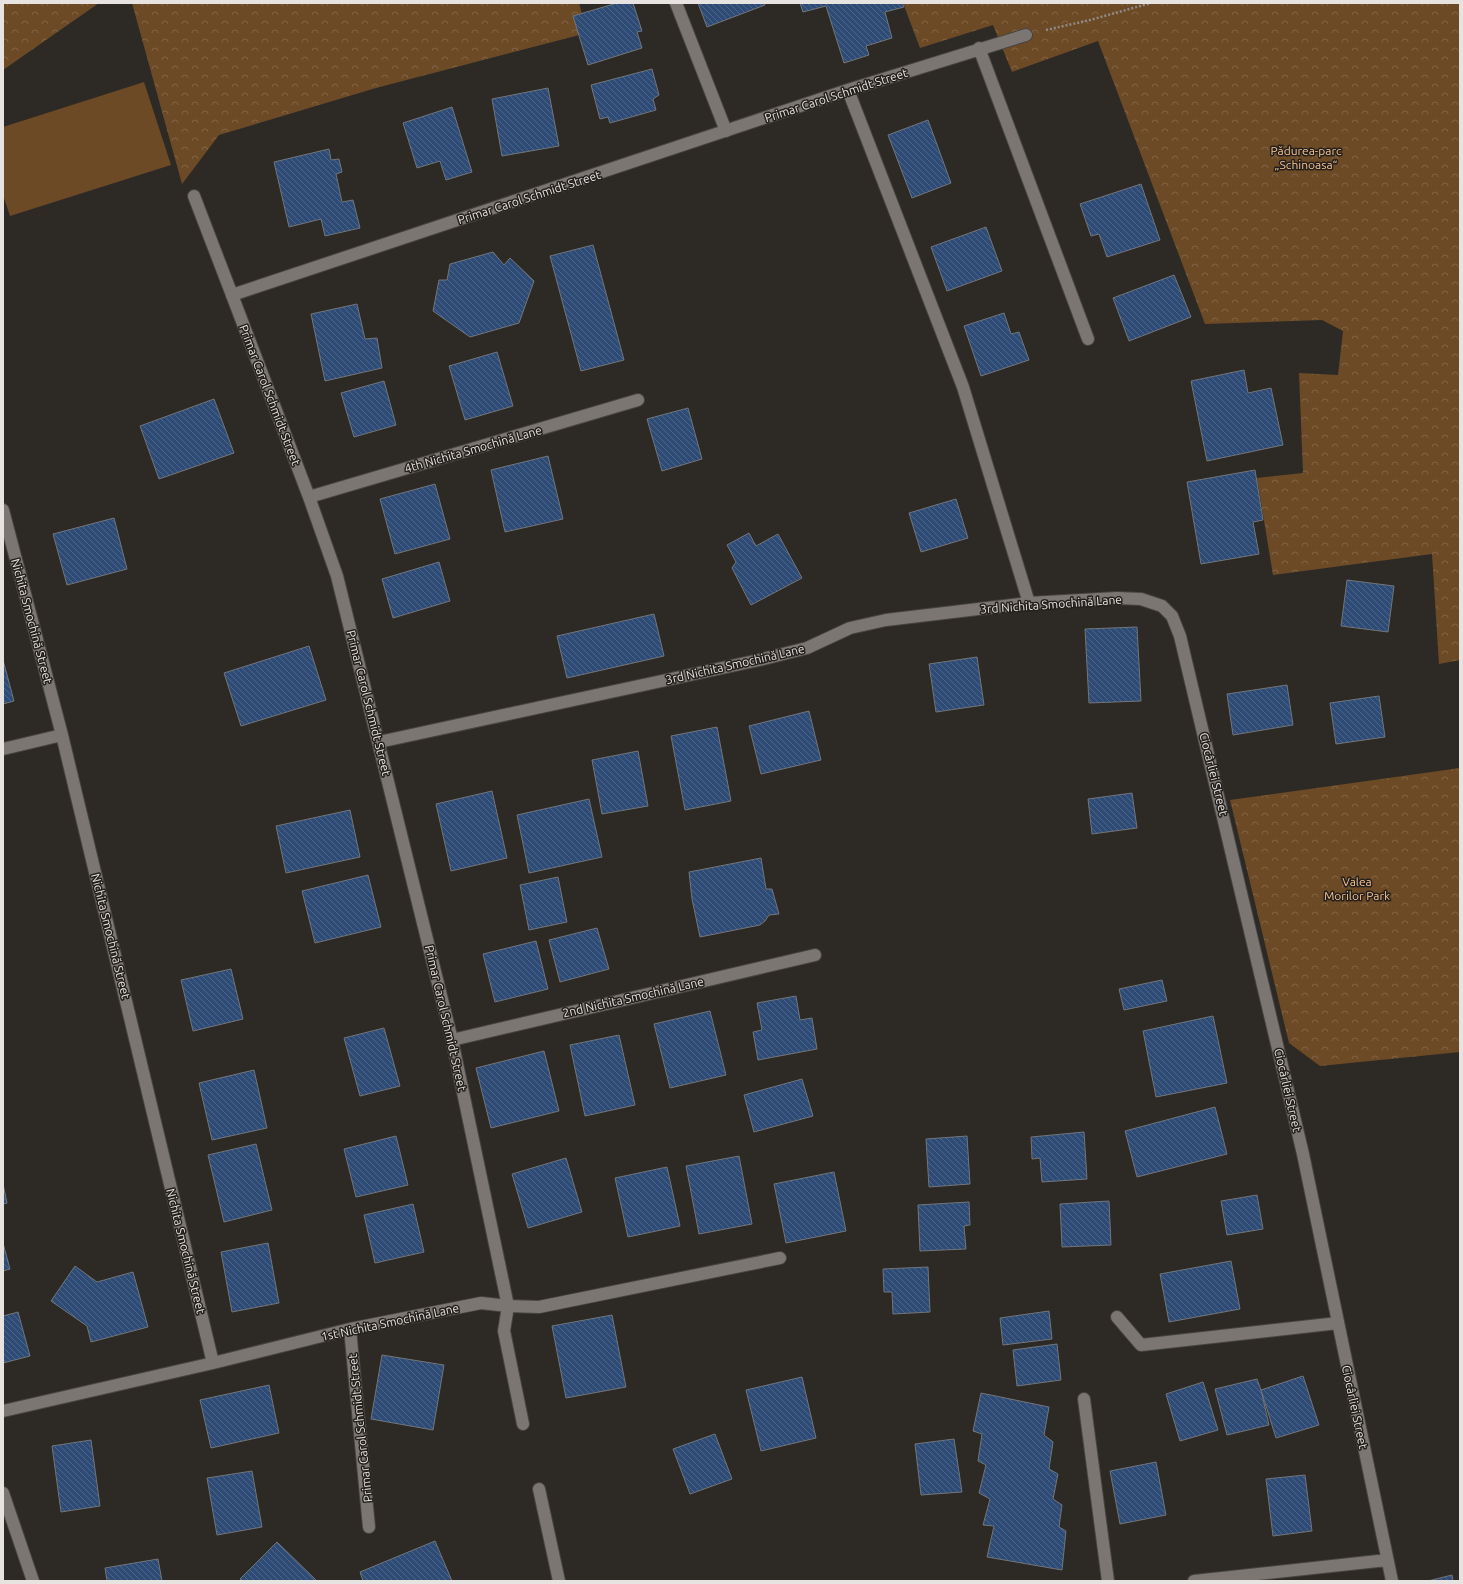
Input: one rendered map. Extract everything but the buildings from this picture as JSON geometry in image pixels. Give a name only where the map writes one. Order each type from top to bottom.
[{"type":"street","points":[[676,3],[726,131]]},
{"type":"street","name":"Primar Carol Schmidt Street","points":[[508,1306],[452,1040],[337,576],[309,497],[232,295],[848,90],[979,48],[1026,35]]},
{"type":"street","points":[[979,48],[1088,339]]},
{"type":"street","points":[[848,90],[963,387],[1029,603]]},
{"type":"street","points":[[194,196],[232,295]]},
{"type":"street","name":"4th Nichita Smochină Lane","points":[[309,497],[638,400]]},
{"type":"street","name":"Nichita Smochină Street","points":[[3,510],[62,735],[213,1363]]},
{"type":"street","name":"3rd Nichita Smochină Lane","points":[[379,742],[759,660],[807,648],[850,628],[886,620],[1029,603],[1117,598],[1141,599],[1162,606]]},
{"type":"street","name":"Ciocârliei Street","points":[[1162,606],[1172,616],[1182,644],[1303,1154],[1392,1581]]},
{"type":"street","points":[[3,749],[62,735]]},
{"type":"street","name":"2nd Nichita Smochină Lane","points":[[452,1040],[815,955]]},
{"type":"street","name":"1st Nichita Smochină Lane","points":[[3,1411],[213,1363],[350,1329],[481,1303],[539,1307],[780,1258]]},
{"type":"street","points":[[508,1306],[504,1331],[523,1424]]},
{"type":"street","points":[[1117,1317],[1141,1345],[1338,1323]]},
{"type":"street","name":"Primar Carol Schmidt Street","points":[[350,1329],[370,1527]]},
{"type":"street","points":[[1084,1399],[1108,1581]]},
{"type":"street","points":[[539,1489],[559,1581]]},
{"type":"street","points":[[3,1492],[33,1581]]},
{"type":"street","points":[[1194,1581],[1387,1560]]},
{"type":"path","points":[[1026,35],[1090,20],[1151,3]]},
{"type":"green space","points":[[3,3],[99,3],[3,70]]},
{"type":"green space","points":[[132,3],[579,3],[587,33],[376,88],[219,135],[182,184]]},
{"type":"green space","name":"Pădurea-parc „Schinoasa“","points":[[903,3],[1460,3],[1460,660],[1439,664],[1432,554],[1273,575],[1257,478],[1303,473],[1299,373],[1338,375],[1343,331],[1322,320],[1205,324],[1098,41],[1012,72],[993,25],[920,48]]},
{"type":"green space","points":[[144,82],[171,165],[10,216],[3,195],[3,127]]},
{"type":"green space","name":"Valea Morilor Park","points":[[1460,768],[1460,1052],[1320,1066],[1289,1043],[1230,800]]}]
